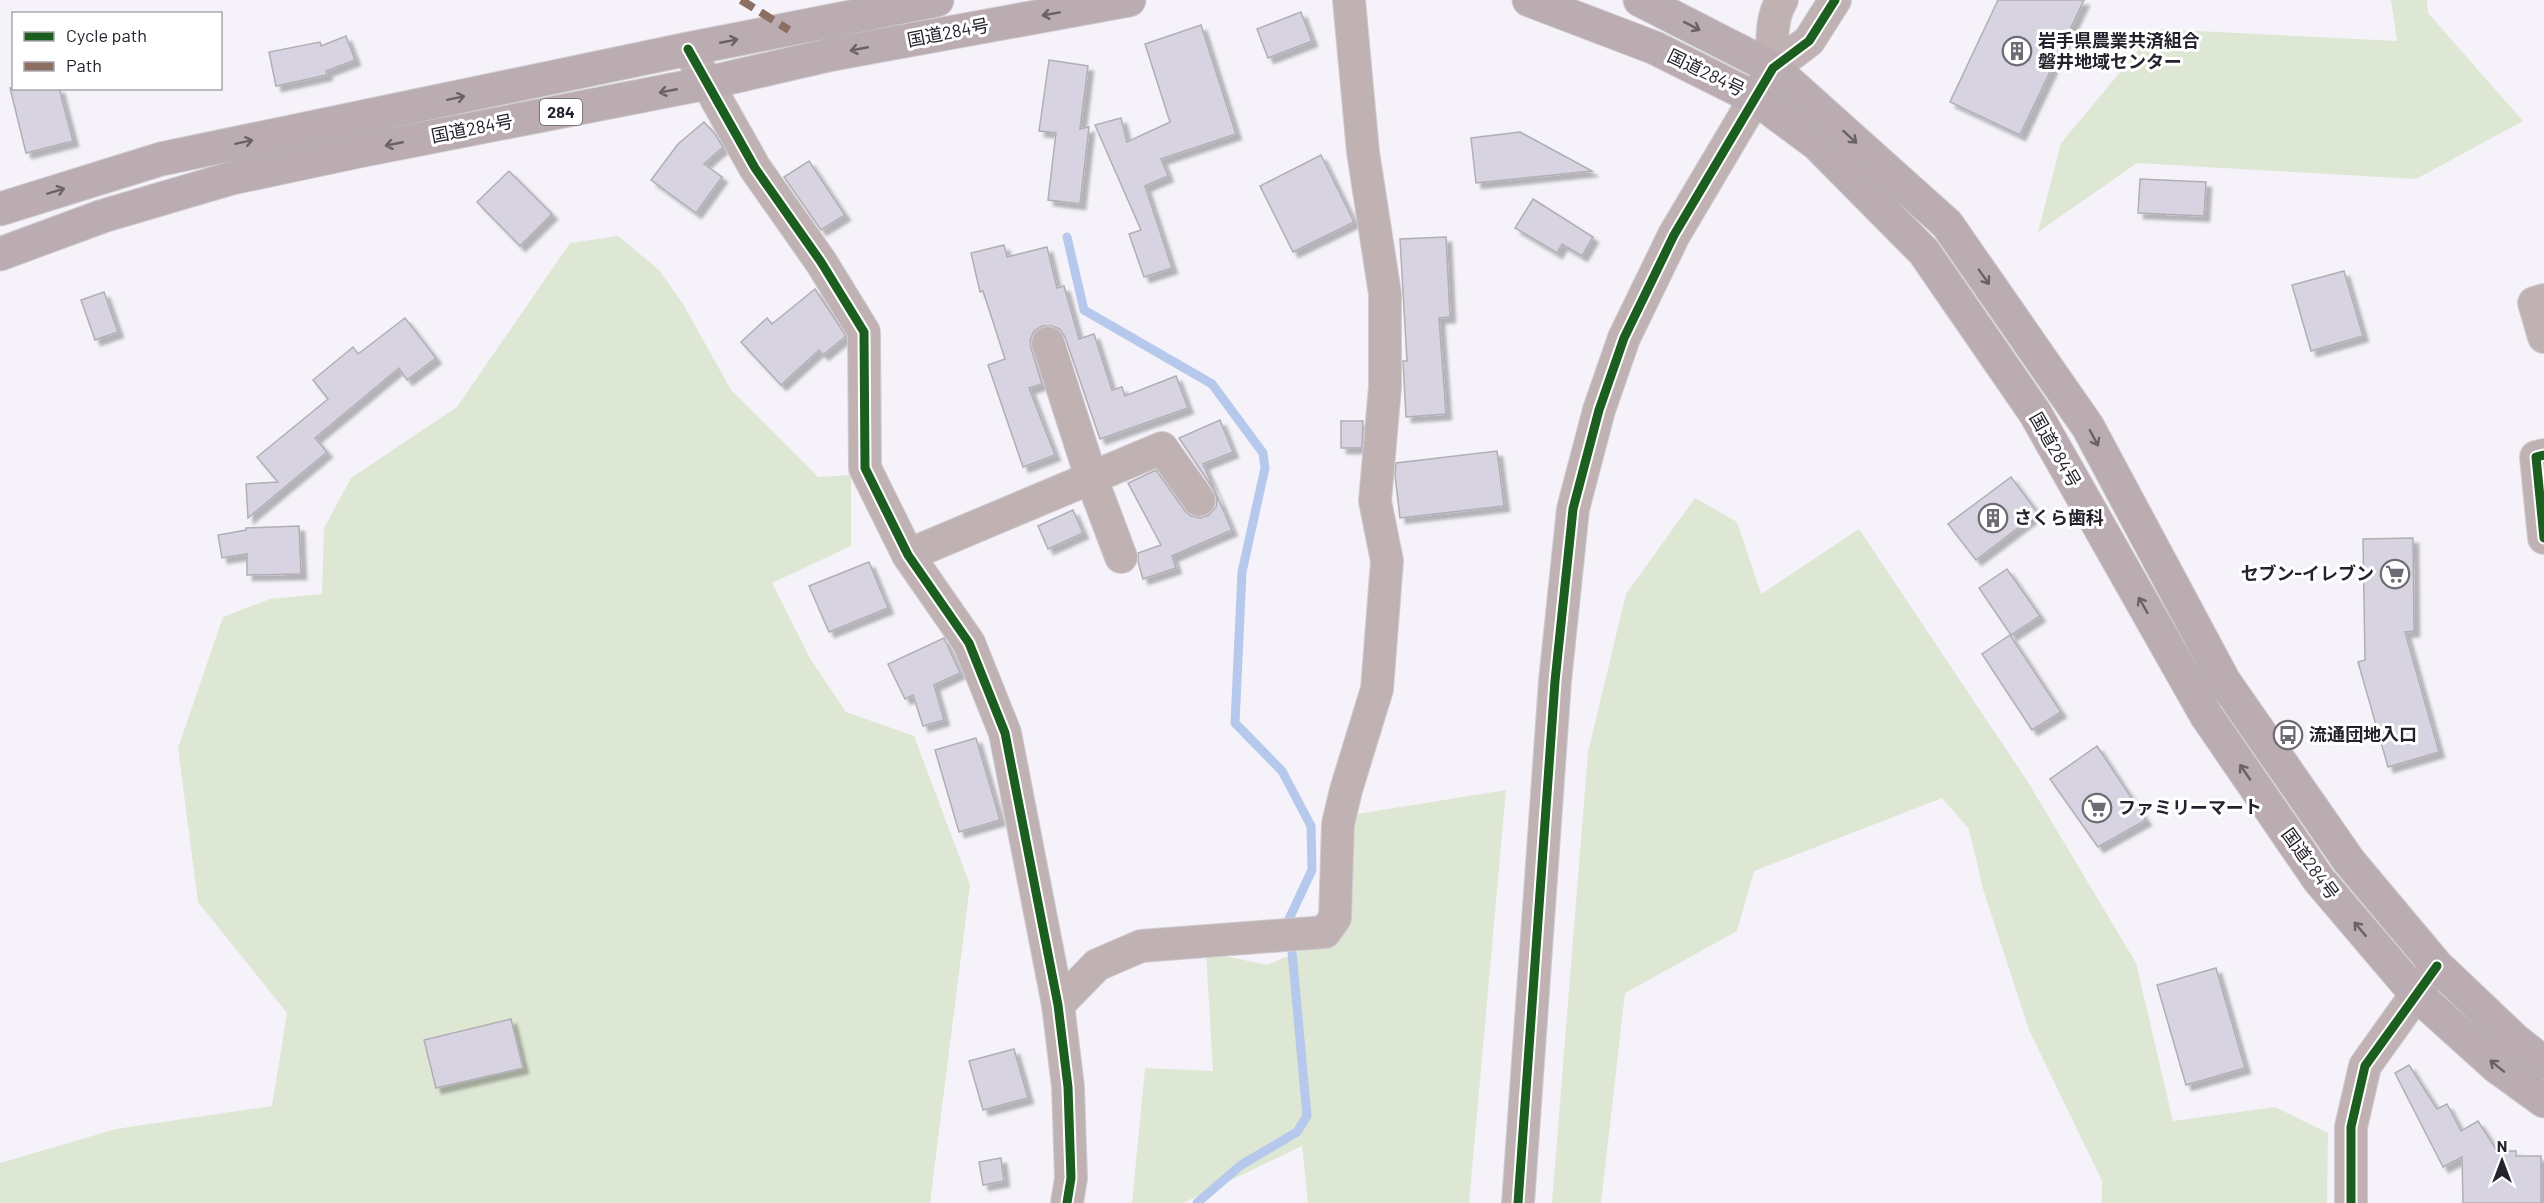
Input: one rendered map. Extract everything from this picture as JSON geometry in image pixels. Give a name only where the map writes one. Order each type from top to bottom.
[{"type":"highway","name":"国道284号","points":[[0,209],[161,159],[688,49],[937,0]]},
{"type":"highway","name":"国道284号","points":[[0,254],[103,216],[232,178],[707,83],[833,54],[1129,0]]},
{"type":"highway","name":"国道284号","points":[[1529,0],[1655,48],[1755,98],[1817,144],[1924,252],[2035,413],[2206,716],[2319,880],[2416,994],[2497,1067],[2544,1101]]},
{"type":"highway","name":"国道284号","points":[[1640,0],[1773,68],[1947,224],[2088,427],[2224,681],[2349,861],[2437,966],[2515,1040],[2544,1063]]},
{"type":"street","points":[[1058,1005],[1096,965],[1141,946],[1324,932],[1335,918],[1338,824],[1377,689],[1387,561],[1375,501],[1385,387],[1385,294],[1363,152],[1349,0]]},
{"type":"street","points":[[1773,68],[1774,26],[1777,8],[1782,0]]},
{"type":"street","points":[[1518,1203],[1556,681],[1574,509],[1599,410],[1624,338],[1674,235],[1773,68],[1809,41],[1835,0]]},
{"type":"street","points":[[688,49],[755,168],[821,262],[864,332],[865,468],[908,555],[969,644],[1005,733],[1058,1005],[1068,1087],[1071,1178],[1067,1203]]},
{"type":"street","points":[[2544,300],[2534,303],[2544,337]]},
{"type":"street","points":[[1048,343],[1091,477],[1121,557]]},
{"type":"street","points":[[908,555],[1162,448],[1199,500]]},
{"type":"street","points":[[2544,455],[2536,457],[2544,538]]},
{"type":"street","points":[[2352,1203],[2351,1127],[2365,1066],[2437,966]]},
{"type":"green space","points":[[2391,0],[2427,0],[2428,13],[2523,121],[2416,179],[2137,163],[2038,232],[2061,143],[2156,29],[2397,41]]},
{"type":"green space","points":[[618,236],[659,270],[683,304],[731,390],[818,477],[851,475],[851,546],[772,583],[811,660],[846,712],[914,736],[970,885],[930,1203],[0,1203],[0,1163],[116,1129],[272,1106],[287,1013],[198,902],[178,748],[223,617],[270,599],[322,594],[324,528],[351,478],[457,407],[570,243]]},
{"type":"green space","points":[[1695,498],[1737,522],[1761,594],[1859,529],[2028,782],[2136,963],[2173,1121],[2275,1107],[2328,1133],[2327,1203],[2102,1203],[2102,1181],[2029,1030],[1983,889],[1969,829],[1942,798],[1754,871],[1737,931],[1625,993],[1601,1203],[1552,1203],[1588,752],[1626,594]]},
{"type":"green space","points":[[1506,790],[1469,1203],[1308,1203],[1302,1146],[1183,1203],[1132,1203],[1145,1068],[1213,1071],[1206,952],[1267,965],[1344,932],[1345,816]]},
{"type":"building","name":"岩手県農業共済組合 磐井地域センター","points":[[1998,0],[2084,0],[2020,135],[1950,102]]},
{"type":"building","points":[[1301,12],[1312,41],[1268,58],[1257,29]]},
{"type":"building","points":[[1201,25],[1236,134],[1161,159],[1168,176],[1145,186],[1172,268],[1144,277],[1129,234],[1141,230],[1095,125],[1121,118],[1127,142],[1170,122],[1145,44]]},
{"type":"building","points":[[346,36],[355,60],[326,71],[327,75],[276,86],[269,52],[320,42],[321,46]]},
{"type":"building","points":[[1049,60],[1088,66],[1080,129],[1089,127],[1080,204],[1048,200],[1056,133],[1039,131]]},
{"type":"building","points":[[10,88],[12,90],[60,90],[73,141],[26,153]]},
{"type":"building","points":[[704,122],[723,147],[704,164],[722,177],[696,213],[651,180],[678,144]]},
{"type":"building","points":[[1520,132],[1592,171],[1476,183],[1471,138]]},
{"type":"building","points":[[1321,155],[1354,222],[1293,252],[1260,186]]},
{"type":"building","points":[[809,161],[845,215],[821,230],[784,177]]},
{"type":"building","points":[[509,171],[552,214],[520,246],[477,202]]},
{"type":"building","points":[[2140,179],[2206,182],[2204,216],[2138,213]]},
{"type":"building","points":[[1533,199],[1593,237],[1582,256],[1562,244],[1557,253],[1515,228]]},
{"type":"building","points":[[1446,237],[1450,317],[1439,318],[1446,414],[1406,417],[1403,361],[1407,361],[1400,239]]},
{"type":"building","points":[[1004,245],[1007,257],[1047,247],[1057,288],[1064,286],[1079,339],[1094,334],[1112,390],[1122,387],[1125,396],[1176,376],[1188,408],[1100,439],[1065,337],[1060,329],[1042,326],[1034,331],[1030,340],[1042,384],[1029,388],[1055,455],[1023,467],[988,365],[1005,359],[983,291],[980,292],[971,253]]},
{"type":"building","points":[[2344,271],[2363,336],[2311,351],[2292,285]]},
{"type":"building","points":[[815,289],[846,336],[823,355],[819,350],[781,385],[741,342],[767,318],[772,324]]},
{"type":"building","points":[[104,292],[118,332],[95,340],[81,300]]},
{"type":"building","points":[[405,318],[436,358],[407,380],[399,368],[315,438],[327,452],[248,518],[246,484],[278,482],[257,457],[328,399],[313,380],[353,347],[358,354]]},
{"type":"building","points":[[1220,420],[1233,452],[1203,464],[1232,530],[1172,556],[1176,568],[1143,579],[1138,553],[1161,545],[1128,483],[1156,470],[1185,511],[1191,516],[1200,518],[1209,515],[1216,507],[1217,499],[1214,490],[1179,438]]},
{"type":"building","points":[[1341,421],[1363,421],[1362,448],[1341,448]]},
{"type":"building","points":[[1497,451],[1504,506],[1400,518],[1395,475],[1396,463]]},
{"type":"building","name":"さくら歯科","points":[[2011,477],[2038,513],[1976,560],[1948,524]]},
{"type":"building","points":[[1073,510],[1083,533],[1048,549],[1038,526]]},
{"type":"building","points":[[299,526],[301,574],[247,575],[247,554],[222,558],[218,535],[246,530],[246,528]]},
{"type":"building","points":[[2413,538],[2414,631],[2405,632],[2439,752],[2388,767],[2358,662],[2365,660],[2363,539]]},
{"type":"building","points":[[869,562],[888,608],[829,632],[809,586]]},
{"type":"building","points":[[2007,569],[2040,616],[2011,635],[1979,588]]},
{"type":"building","points":[[2010,635],[2061,712],[2032,730],[1982,654]]},
{"type":"building","points":[[944,638],[960,673],[934,685],[944,720],[923,726],[913,695],[905,699],[888,664]]},
{"type":"building","points":[[976,738],[1000,820],[959,832],[935,750]]},
{"type":"building","points":[[2097,746],[2146,820],[2098,847],[2050,779]]},
{"type":"building","points":[[2216,968],[2245,1068],[2186,1085],[2157,985]]},
{"type":"building","points":[[511,1019],[523,1068],[436,1088],[424,1040]]},
{"type":"building","points":[[1014,1049],[1028,1098],[983,1110],[969,1061]]},
{"type":"building","points":[[2409,1065],[2437,1109],[2447,1104],[2461,1131],[2478,1121],[2497,1151],[2516,1151],[2516,1156],[2541,1156],[2541,1203],[2463,1203],[2462,1157],[2443,1167],[2395,1073]]},
{"type":"building","points":[[1001,1158],[1004,1181],[983,1185],[979,1162]]},
{"type":"waterway","points":[[1067,237],[1084,310],[1212,384],[1263,453],[1265,468],[1242,572],[1235,723],[1282,771],[1311,826],[1312,870],[1289,919],[1307,1116],[1297,1132],[1241,1165],[1197,1203]]},
{"type":"marked path","points":[[741,0],[789,30]]},
{"type":"cycle path","points":[[1518,1203],[1555,681],[1573,509],[1599,410],[1624,338],[1674,235],[1773,68],[1809,41],[1835,0]]},
{"type":"cycle path","points":[[688,49],[755,168],[821,262],[864,332],[865,468],[908,555],[969,643],[1005,733],[1058,1005],[1068,1087],[1071,1178],[1067,1203]]},
{"type":"cycle path","points":[[2544,455],[2536,457],[2544,538]]},
{"type":"cycle path","points":[[2351,1203],[2351,1127],[2365,1066],[2437,966]]},
{"type":"place","name":"岩手県農業共済組合 磐井地域センター","points":[[2017,51]]},
{"type":"place","name":"さくら歯科","points":[[1993,518]]},
{"type":"place","name":"セブン-イレブン","points":[[2395,574]]},
{"type":"place","name":"流通団地入口","points":[[2288,735]]},
{"type":"place","name":"ファミリーマート","points":[[2097,808]]}]
